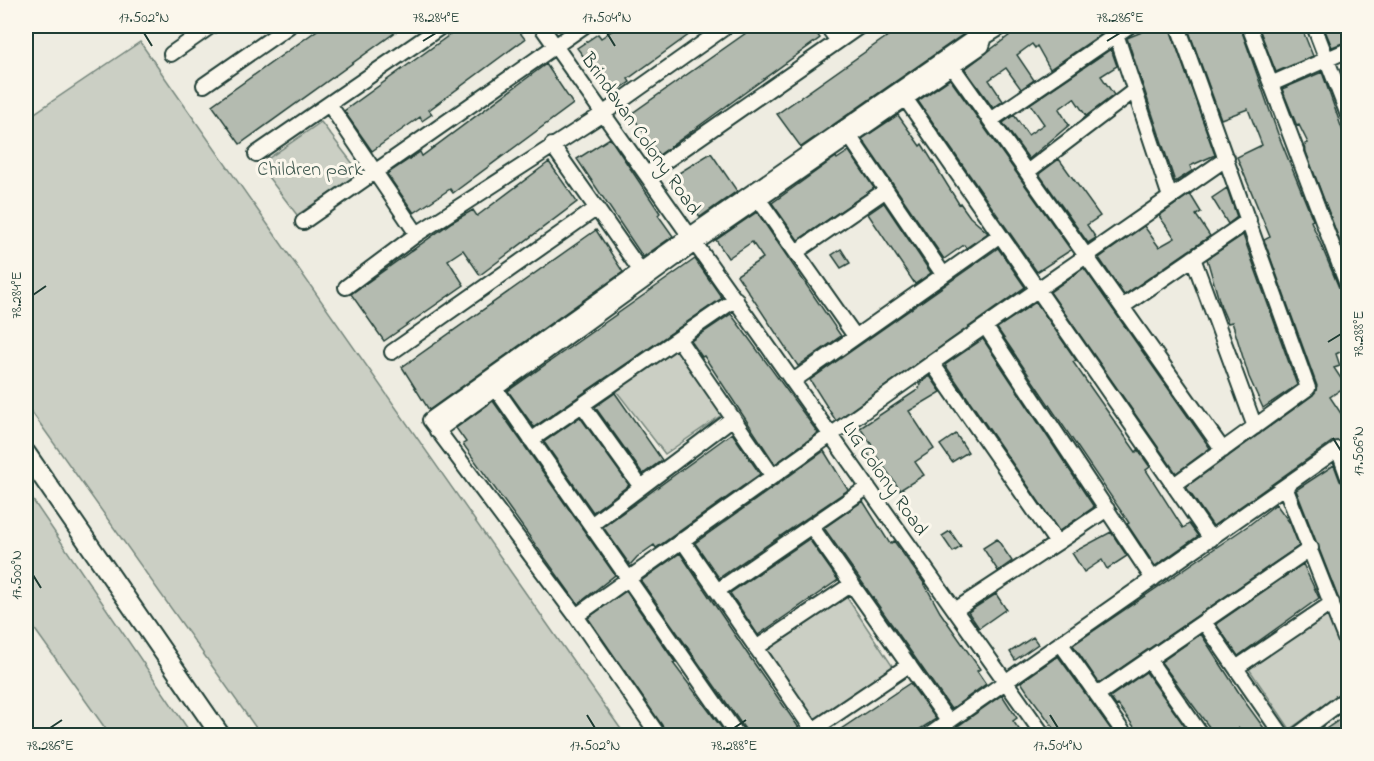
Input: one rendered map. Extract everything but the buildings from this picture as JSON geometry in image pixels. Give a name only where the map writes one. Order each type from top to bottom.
[{"type":"street","points":[[171,54],[211,26]]},
{"type":"street","points":[[204,85],[289,26]]},
{"type":"street","points":[[256,154],[442,26]]},
{"type":"street","name":"Brindavan Colony Road","points":[[542,26],[693,239]]},
{"type":"street","points":[[303,222],[555,44],[584,26]]},
{"type":"street","points":[[346,287],[417,234],[604,113],[727,26]]},
{"type":"street","points":[[827,26],[838,41]]},
{"type":"street","points":[[647,174],[860,26]]},
{"type":"street","points":[[437,431],[693,239],[975,37],[1003,26]]},
{"type":"street","points":[[991,120],[1129,26]]},
{"type":"street","points":[[1174,486],[1308,388],[1178,26]]},
{"type":"street","points":[[1250,26],[1348,287]]},
{"type":"street","points":[[1314,26],[1348,115]]},
{"type":"street","points":[[659,735],[576,616],[430,420],[640,270],[759,200],[982,46],[987,32]]},
{"type":"street","points":[[1116,34],[1170,197]]},
{"type":"street","points":[[1271,84],[1348,50]]},
{"type":"street","points":[[952,66],[1223,450]]},
{"type":"street","points":[[1027,172],[1136,90]]},
{"type":"street","points":[[905,98],[1211,539]]},
{"type":"street","points":[[329,104],[417,234]]},
{"type":"street","points":[[850,137],[943,274]]},
{"type":"street","points":[[552,145],[640,270]]},
{"type":"street","points":[[576,616],[772,475],[1227,158]]},
{"type":"street","points":[[796,252],[886,189]]},
{"type":"street","points":[[759,200],[855,336]]},
{"type":"street","points":[[392,352],[597,208]]},
{"type":"street","points":[[1122,307],[1249,220]]},
{"type":"street","points":[[793,381],[1000,236]]},
{"type":"street","name":"LIG Colony Road","points":[[693,239],[1044,735]]},
{"type":"street","points":[[1193,258],[1255,427]]},
{"type":"street","points":[[531,440],[736,299]]},
{"type":"street","points":[[985,326],[1154,579]]},
{"type":"street","points":[[679,340],[772,475]]},
{"type":"street","points":[[932,363],[1057,543]]},
{"type":"street","points":[[496,389],[738,735]]},
{"type":"street","points":[[583,406],[641,487]]},
{"type":"street","points":[[591,525],[733,418]]},
{"type":"street","points":[[928,735],[1338,449],[1348,477]]},
{"type":"street","points":[[26,453],[220,735]]},
{"type":"street","points":[[717,591],[868,487]]},
{"type":"street","points":[[1285,487],[1348,645]]},
{"type":"street","points":[[955,610],[1107,509]]},
{"type":"street","points":[[811,526],[948,722]]},
{"type":"street","points":[[682,540],[815,733],[909,666]]},
{"type":"street","points":[[1097,695],[1311,548]]},
{"type":"street","points":[[756,648],[852,584]]},
{"type":"street","points":[[1236,668],[1332,603]]},
{"type":"street","points":[[1204,622],[1283,735]]},
{"type":"street","points":[[1061,644],[1126,735]]},
{"type":"street","points":[[1149,660],[1202,735]]},
{"type":"street","points":[[1296,735],[1348,697]]},
{"type":"green space","points":[[140,42],[625,735],[261,735],[26,404],[26,119]]},
{"type":"green space","name":"Children park","points":[[321,122],[360,173],[297,215],[259,165]]},
{"type":"green space","points":[[677,343],[726,412],[665,454],[614,388]]},
{"type":"green space","points":[[26,490],[192,735],[110,735],[26,617]]},
{"type":"green space","points":[[846,596],[893,667],[813,720],[766,649]]},
{"type":"green space","points":[[1328,612],[1348,661],[1348,688],[1290,729],[1247,666]]}]
